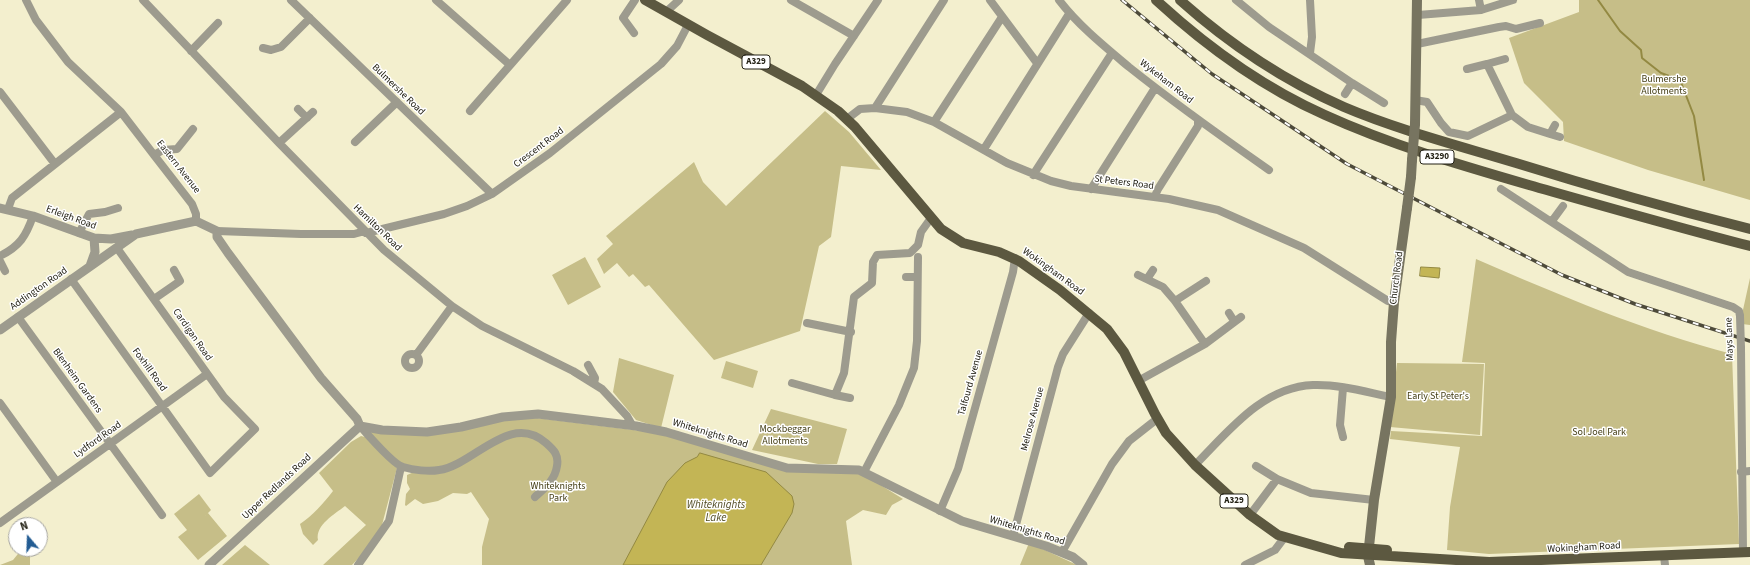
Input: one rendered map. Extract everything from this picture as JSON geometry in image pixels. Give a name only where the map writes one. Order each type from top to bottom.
[{"type":"main road","name":"Wokingham Road","points":[[645,0],[816,95],[847,119],[932,218],[949,234],[963,243],[999,252],[1015,258],[1089,313],[1111,333],[1124,352],[1157,419],[1176,444],[1195,465],[1250,515],[1265,528],[1284,538],[1304,544],[1329,548],[1342,546],[1368,559],[1403,552],[1418,557],[1489,564],[1665,560],[1746,552]]},
{"type":"main road","name":"A3290","points":[[1156,0],[1192,32],[1243,70],[1283,94],[1353,128],[1401,146],[1501,176],[1672,226],[1750,246]]},
{"type":"main road","name":"A3290","points":[[1180,0],[1220,32],[1258,59],[1293,80],[1344,107],[1444,141],[1544,172],[1750,229]]},
{"type":"main road","name":"Church Road","points":[[1368,559],[1374,500],[1391,397],[1391,342],[1394,302],[1411,177],[1415,124],[1418,44],[1417,0]]},
{"type":"main road","points":[[1379,565],[1386,562],[1412,562],[1418,557]]},
{"type":"street","name":"Eastern Avenue","points":[[26,0],[36,20],[68,62],[120,112],[192,204],[196,214],[196,221]]},
{"type":"street","name":"Hamilton Road","points":[[143,0],[279,144],[384,250],[452,306],[505,339],[574,371],[594,384],[621,408],[630,418],[632,425]]},
{"type":"street","name":"Bulmershe Road","points":[[291,0],[492,194]]},
{"type":"street","points":[[436,0],[510,65]]},
{"type":"street","points":[[470,111],[567,0]]},
{"type":"street","points":[[634,33],[624,18],[635,0]]},
{"type":"street","points":[[666,12],[679,0]]},
{"type":"street","points":[[791,0],[854,36]]},
{"type":"street","points":[[816,95],[878,0]]},
{"type":"street","points":[[875,108],[944,0]]},
{"type":"street","points":[[990,0],[1037,63]]},
{"type":"street","name":"Wykeham Road","points":[[1058,0],[1069,14],[1112,53],[1155,88],[1269,170]]},
{"type":"street","points":[[1236,0],[1270,27],[1384,103]]},
{"type":"street","points":[[1310,0],[1312,36],[1310,53]]},
{"type":"street","points":[[1479,0],[1481,10]]},
{"type":"street","points":[[1418,15],[1481,10],[1513,0]]},
{"type":"street","points":[[984,149],[1069,14]]},
{"type":"street","points":[[934,122],[1002,17]]},
{"type":"street","points":[[263,48],[271,50],[281,48],[310,18]]},
{"type":"street","points":[[191,51],[213,32],[218,23]]},
{"type":"street","points":[[1418,44],[1450,39],[1499,27],[1506,26],[1516,29],[1540,23]]},
{"type":"street","name":"Crescent Road","points":[[217,230],[301,234],[354,234],[436,216],[467,206],[492,194],[550,153],[661,64],[677,46],[688,25]]},
{"type":"street","points":[[1033,175],[1112,53]]},
{"type":"street","points":[[1467,69],[1505,59]]},
{"type":"street","points":[[1487,64],[1512,115],[1528,127],[1560,137]]},
{"type":"street","points":[[1345,94],[1352,83]]},
{"type":"street","points":[[1091,189],[1155,88]]},
{"type":"street","points":[[0,92],[55,164]]},
{"type":"street","points":[[1415,100],[1427,102],[1441,124],[1449,132],[1468,136],[1512,115]]},
{"type":"street","points":[[355,142],[397,102]]},
{"type":"street","name":"St Peters Road","points":[[847,119],[860,108],[875,108],[907,112],[934,122],[1007,163],[1033,175],[1071,186],[1155,196],[1218,210],[1304,248],[1394,302]]},
{"type":"street","points":[[298,109],[307,118]]},
{"type":"street","points":[[4,208],[12,198],[120,112]]},
{"type":"street","points":[[279,144],[313,112]]},
{"type":"street","points":[[1155,196],[1198,126],[1198,120]]},
{"type":"street","points":[[1550,134],[1555,125]]},
{"type":"street","points":[[154,155],[163,150],[177,149],[193,129]]},
{"type":"street","name":"Mays Lane","points":[[1501,189],[1628,272],[1739,311],[1746,472],[1746,552]]},
{"type":"street","points":[[1552,221],[1563,206]]},
{"type":"street","name":"Erleigh Road","points":[[4,208],[33,216],[94,238],[111,239],[136,234]]},
{"type":"street","points":[[80,233],[89,214],[106,212],[118,208]]},
{"type":"street","points":[[0,256],[7,253],[26,236],[33,216]]},
{"type":"street","points":[[835,395],[844,373],[851,332],[854,296],[872,283],[874,262],[877,255],[910,253],[918,245],[921,232],[932,218]]},
{"type":"street","points":[[196,221],[212,230],[217,230],[217,237],[228,253],[321,378],[357,419],[360,426],[402,467],[439,470],[457,465],[491,442],[511,435],[527,433],[544,441],[554,450],[557,455],[557,465],[554,477],[535,498]]},
{"type":"street","name":"Addington Road","points":[[0,330],[136,234],[196,221]]},
{"type":"street","points":[[90,266],[95,252],[94,238]]},
{"type":"street","points":[[111,239],[117,248]]},
{"type":"street","name":"Cardigan Road","points":[[117,248],[224,397],[255,429],[210,473]]},
{"type":"street","points":[[864,472],[899,405],[914,368],[917,341],[918,257]]},
{"type":"street","name":"Talfourd Avenue","points":[[940,511],[958,469],[1013,272],[1015,258]]},
{"type":"street","points":[[0,262],[5,271]]},
{"type":"street","points":[[154,299],[180,281],[174,270]]},
{"type":"street","points":[[1147,279],[1153,270]]},
{"type":"street","points":[[1138,275],[1163,287],[1205,344]]},
{"type":"street","points":[[906,277],[917,277]]},
{"type":"street","name":"Foxhill Road","points":[[71,280],[210,473]]},
{"type":"street","points":[[1175,302],[1206,281]]},
{"type":"street","points":[[416,355],[452,306]]},
{"type":"street","name":"Melrose Avenue","points":[[1013,536],[1058,367],[1063,354],[1089,313]]},
{"type":"street","points":[[1138,381],[1205,344],[1238,319],[1229,313]]},
{"type":"street","name":"Blenheim Gardens","points":[[18,317],[162,515]]},
{"type":"street","points":[[807,322],[851,332]]},
{"type":"street","points":[[588,365],[595,378],[594,384]]},
{"type":"street","name":"Lydford Road","points":[[1,519],[57,482],[207,374]]},
{"type":"street","points":[[792,383],[850,398]]},
{"type":"street","points":[[1195,465],[1239,419],[1256,406],[1296,387],[1313,385],[1343,388],[1391,397]]},
{"type":"street","points":[[1343,388],[1340,425],[1343,437]]},
{"type":"street","points":[[0,403],[57,482]]},
{"type":"street","name":"Whiteknights Road","points":[[360,426],[382,430],[427,432],[461,427],[503,417],[538,414],[632,425],[666,432],[787,468],[810,470],[854,469],[864,472],[940,511],[983,528],[1062,552],[1073,557],[1083,565]]},
{"type":"street","points":[[1062,552],[1120,453],[1129,441],[1157,419]]},
{"type":"street","name":"Upper Redlands Road","points":[[209,565],[360,426]]},
{"type":"street","points":[[1256,466],[1277,479],[1311,493],[1374,500]]},
{"type":"street","points":[[358,565],[389,521],[402,467]]},
{"type":"street","points":[[1250,515],[1277,479]]},
{"type":"street","points":[[1246,565],[1275,550],[1284,538]]},
{"type":"green space","name":"Bulmershe Allotments","points":[[1579,0],[1750,0],[1750,200],[1648,170],[1564,141],[1563,122],[1524,83],[1509,38],[1579,12]]},
{"type":"green space","points":[[825,111],[849,132],[881,170],[841,166],[831,237],[819,246],[800,331],[714,360],[649,285],[645,287],[633,274],[629,277],[617,263],[604,274],[597,259],[613,244],[606,236],[694,162],[703,182],[726,206]]},
{"type":"green space","points":[[585,257],[601,287],[568,305],[552,275]]},
{"type":"green space","name":"Sol Joel Park","points":[[1476,259],[1570,299],[1634,323],[1667,335],[1732,354],[1739,544],[1489,554],[1447,550],[1450,507],[1460,447],[1390,439],[1391,431],[1482,436],[1485,363],[1462,362]]},
{"type":"green space","points":[[1750,278],[1750,325],[1742,324],[1741,319]]},
{"type":"green space","points":[[619,358],[674,375],[661,428],[636,420],[613,392]]},
{"type":"green space","points":[[726,361],[758,371],[753,388],[721,378]]},
{"type":"green space","name":"Early St Peter's","points":[[1397,363],[1484,364],[1480,435],[1390,427]]},
{"type":"green space","name":"Mockbeggar Allotments","points":[[771,409],[847,429],[837,464],[818,464],[752,450]]},
{"type":"green space","name":"Whiteknights Park","points":[[529,417],[666,434],[770,465],[863,474],[903,499],[892,505],[886,515],[863,510],[846,521],[852,565],[482,565],[482,547],[489,519],[471,492],[467,494],[453,493],[438,501],[423,504],[415,499],[406,506],[406,494],[410,489],[407,483],[407,475],[414,472],[401,467],[363,430],[382,434]]},
{"type":"green space","points":[[361,436],[365,437],[397,468],[382,525],[368,548],[352,565],[323,565],[366,525],[345,506],[327,520],[320,529],[318,540],[313,545],[303,534],[300,524],[318,509],[333,491],[319,473],[351,442]]},
{"type":"green space","points":[[199,494],[211,510],[208,513],[227,536],[198,560],[178,537],[187,530],[174,514]]},
{"type":"green space","points":[[1029,543],[1034,545],[1077,565],[1020,565]]},
{"type":"green space","points":[[245,545],[270,565],[222,565]]},
{"type":"green space","points":[[15,557],[30,557],[30,565],[0,565],[13,560]]},
{"type":"water","points":[[1421,267],[1440,268],[1439,278],[1420,276]]},
{"type":"water","name":"Whiteknights Lake","points":[[700,453],[766,472],[792,496],[794,504],[792,513],[761,565],[623,565],[667,482],[685,463],[697,457]]},
{"type":"waterway","points":[[1598,0],[1620,31],[1641,50],[1642,58],[1661,73],[1680,80],[1694,116],[1704,180]]},
{"type":"railway","points":[[1122,0],[1212,74],[1347,164],[1562,275],[1635,304],[1750,341]]}]
